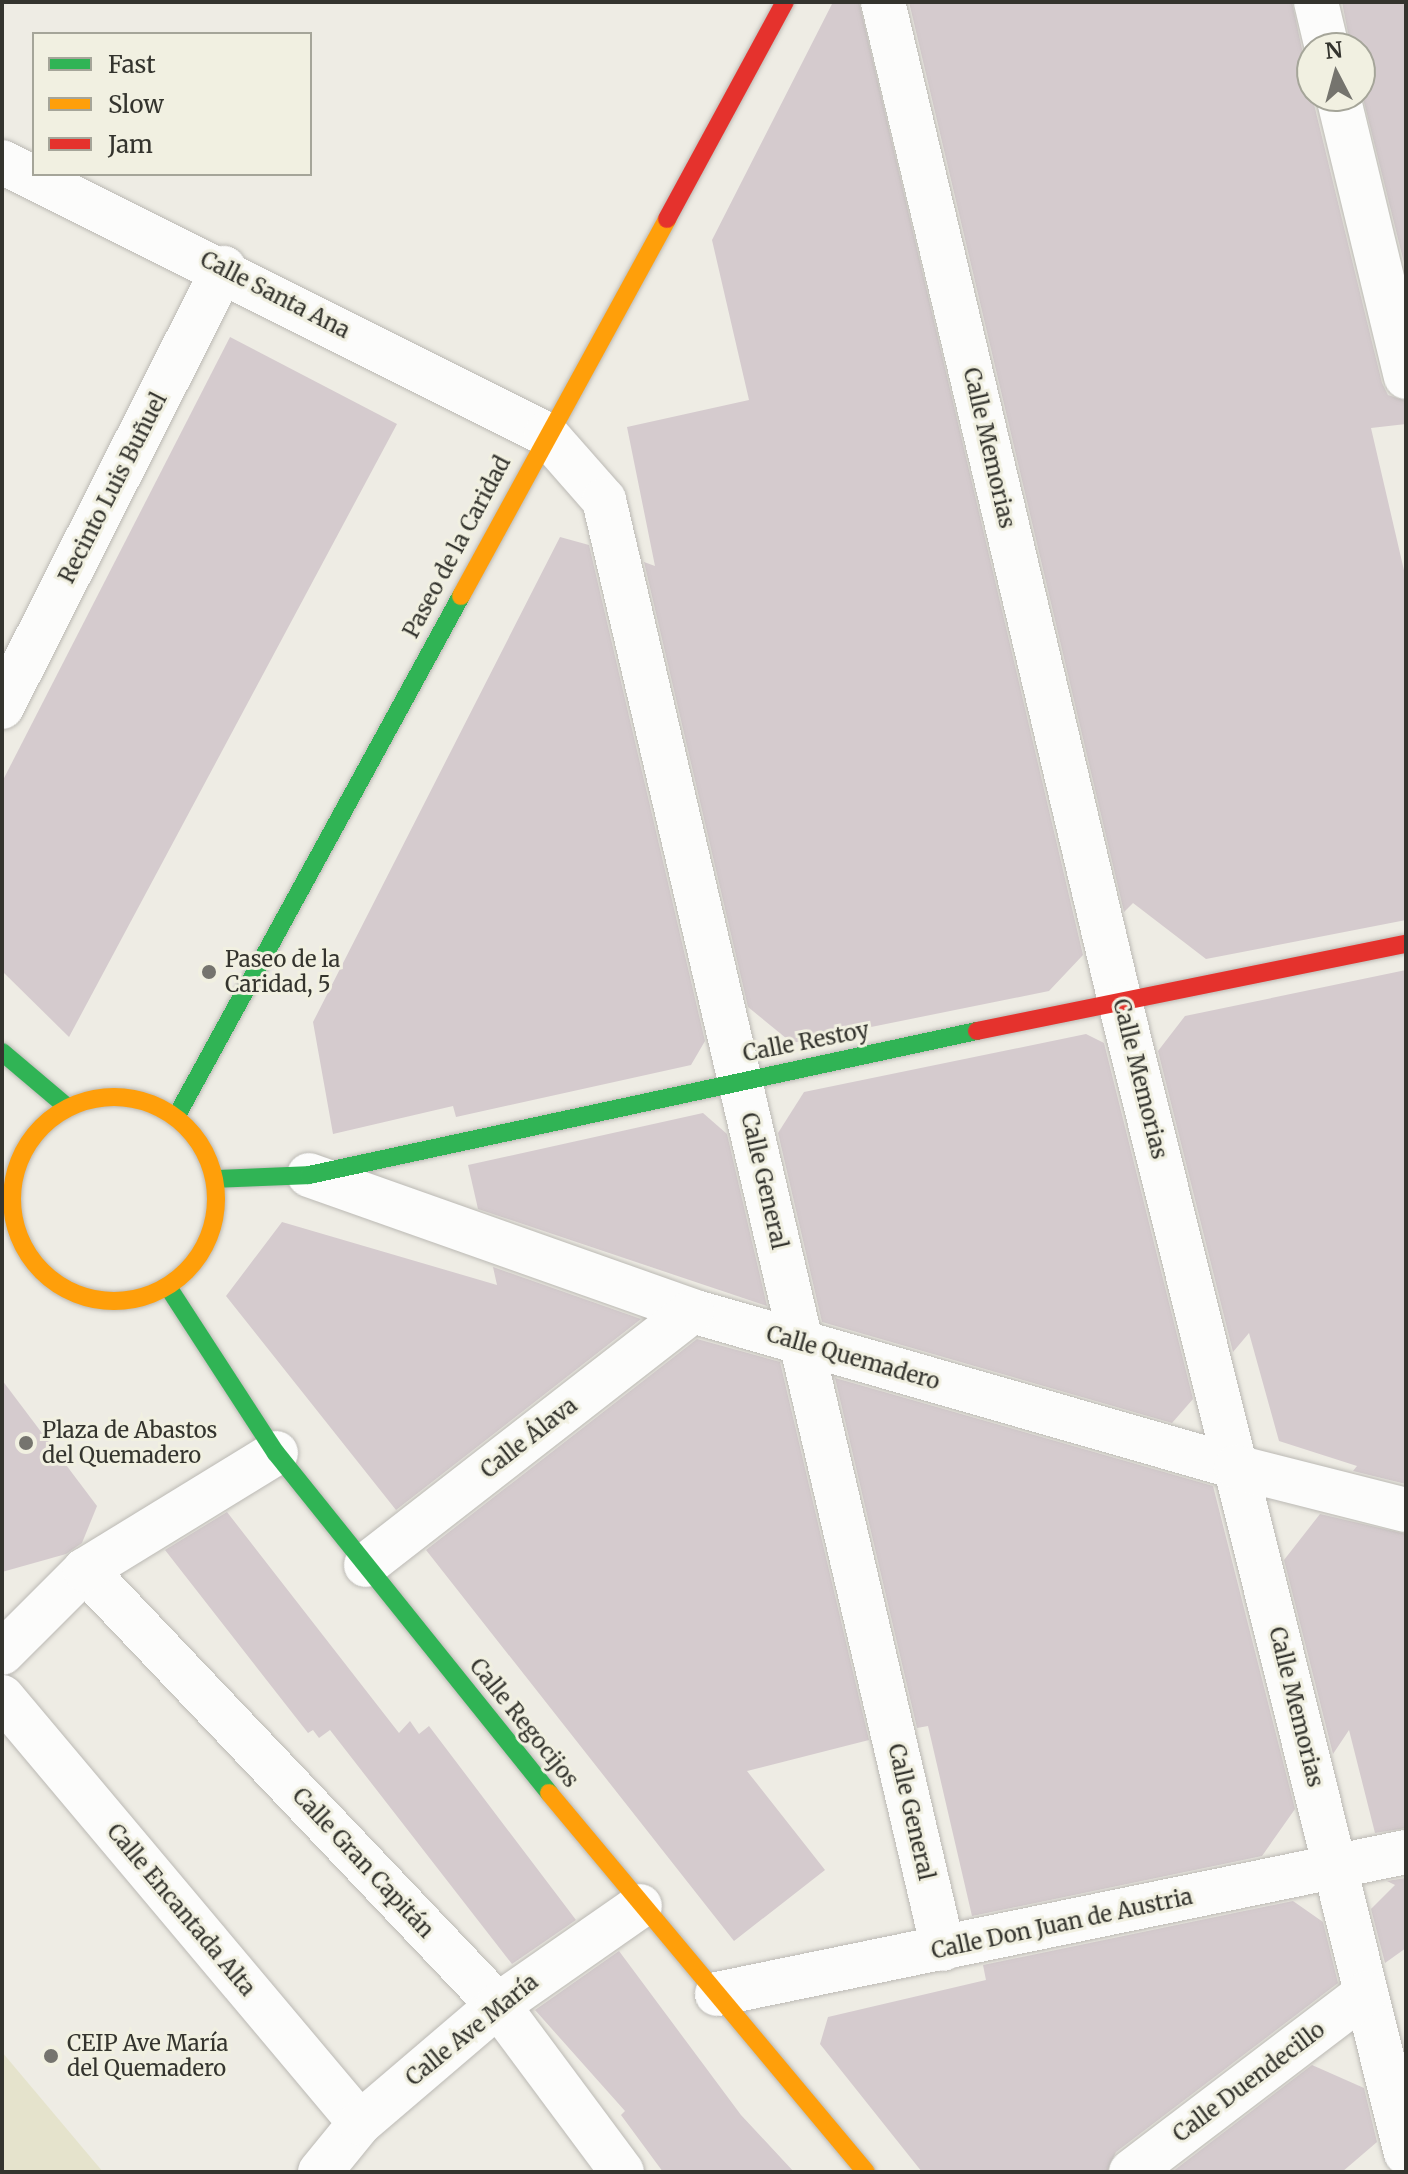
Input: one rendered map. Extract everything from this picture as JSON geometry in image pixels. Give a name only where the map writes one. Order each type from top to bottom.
[{"type":"street","name":"Paseo de la Caridad","points":[[176,1117],[546,434],[785,2]]},
{"type":"street","name":"Calle Memorias","points":[[883,2],[1121,1006],[1406,2153]]},
{"type":"street","points":[[1316,2],[1323,32]]},
{"type":"street","points":[[1342,112],[1406,377]]},
{"type":"street","name":"Calle Santa Ana","points":[[2,162],[224,268],[546,434]]},
{"type":"street","name":"Recinto Luis Buñuel","points":[[2,707],[224,268]]},
{"type":"street","name":"Calle General","points":[[546,434],[604,500],[943,1949]]},
{"type":"street","name":"Calle Restoy","points":[[215,1179],[309,1175],[741,1079],[1121,1006],[1406,944]]},
{"type":"street","points":[[2,1052],[67,1107]]},
{"type":"street","points":[[101,1097],[126,1097],[176,1117],[200,1143],[215,1179],[213,1226],[195,1263],[168,1287],[126,1301],[90,1299],[56,1284],[21,1244],[7,1222],[19,1158],[46,1122],[67,1107],[101,1097]]},
{"type":"street","name":"Calle Quemadero","points":[[309,1175],[692,1311],[1236,1467],[1406,1510]]},
{"type":"street","name":"Calle Regocijos","points":[[168,1287],[276,1453],[640,1906],[866,2172]]},
{"type":"street","name":"Calle Álava","points":[[366,1565],[692,1311]]},
{"type":"street","points":[[2,1653],[85,1570],[276,1453]]},
{"type":"street","name":"Calle Gran Capitán","points":[[85,1570],[498,2005],[622,2172]]},
{"type":"street","name":"Calle Encantada Alta","points":[[2,1697],[360,2123]]},
{"type":"street","name":"Calle Don Juan de Austria","points":[[717,1994],[1406,1852]]},
{"type":"street","name":"Calle Ave María","points":[[320,2172],[360,2123],[498,2005],[640,1906]]},
{"type":"street","name":"Calle Duendecillo","points":[[1131,2172],[1366,1993]]},
{"type":"shaded area","points":[[2,2052],[103,2172],[2,2172]]},
{"type":"building","points":[[833,2],[859,2],[1083,955],[1049,991],[792,1043],[748,1007],[644,562],[655,566],[627,427],[749,400],[712,240]]},
{"type":"building","points":[[909,2],[1292,2],[1298,32],[1296,112],[1316,112],[1382,383],[1388,395],[1406,401],[1406,424],[1371,428],[1406,579],[1406,920],[1206,959],[1133,903],[1124,912]]},
{"type":"building","points":[[1342,2],[1406,2],[1406,271],[1366,112],[1376,112],[1376,32],[1348,32]]},
{"type":"building","points":[[230,337],[397,424],[69,1037],[2,971],[2,782]]},
{"type":"building","points":[[560,537],[589,545],[705,1041],[691,1065],[456,1117],[453,1106],[333,1134],[313,1022]]},
{"type":"building","points":[[1406,970],[1406,1484],[1353,1471],[1357,1466],[1279,1441],[1249,1333],[1233,1352],[1158,1051],[1185,1016]]},
{"type":"building","points":[[1086,1034],[1104,1043],[1193,1399],[1172,1423],[822,1322],[778,1133],[804,1092]]},
{"type":"building","points":[[703,1113],[727,1134],[767,1306],[478,1209],[468,1165]]},
{"type":"building","points":[[282,1222],[497,1285],[493,1267],[641,1319],[396,1510],[226,1296]]},
{"type":"building","points":[[697,1339],[780,1362],[869,1740],[747,1771],[825,1870],[734,1941],[426,1550]]},
{"type":"building","points":[[835,1378],[1213,1486],[1295,1809],[1262,1856],[972,1916],[928,1726],[917,1728]]},
{"type":"building","name":"Plaza de Abastos del Quemadero","points":[[2,1380],[97,1506],[82,1543],[66,1554],[2,1572]]},
{"type":"building","points":[[227,1512],[399,1733],[410,1721],[419,1734],[429,1726],[576,1920],[512,1964],[330,1730],[319,1738],[313,1730],[308,1733],[165,1550]]},
{"type":"building","points":[[1320,1514],[1406,1534],[1406,1828],[1375,1833],[1349,1730],[1333,1754],[1284,1560]]},
{"type":"building","points":[[1406,1878],[1406,1948],[1385,1963],[1371,1909],[1395,1885],[1387,1881]]},
{"type":"building","points":[[1293,1901],[1323,1922],[1338,1983],[1116,2152],[1107,2172],[922,2172],[820,2044],[828,2017],[986,1980],[983,1965]]},
{"type":"building","points":[[619,1951],[741,2115],[794,2172],[663,2172],[621,2115],[625,2111],[535,2010]]},
{"type":"building","points":[[1312,2065],[1364,2088],[1377,2142],[1342,2172],[1172,2172]]},
{"type":"traffic: fast","points":[[176,1117],[461,596]]},
{"type":"traffic: fast","points":[[215,1179],[309,1175],[977,1031]]},
{"type":"traffic: fast","points":[[2,1052],[67,1107]]},
{"type":"traffic: fast","points":[[168,1287],[276,1453],[549,1793]]},
{"type":"traffic: slow","points":[[461,596],[667,219]]},
{"type":"traffic: slow","points":[[114,1097],[153,1105],[171,1114],[186,1127],[199,1142],[208,1160],[216,1199],[208,1238],[199,1256],[186,1271],[171,1284],[153,1293],[114,1301],[75,1293],[57,1284],[42,1271],[29,1256],[20,1238],[12,1199],[20,1160],[29,1142],[42,1127],[57,1114],[75,1105],[114,1097]]},
{"type":"traffic: slow","points":[[549,1793],[866,2172]]},
{"type":"traffic: jam","points":[[667,219],[785,2]]},
{"type":"traffic: jam","points":[[977,1031],[1406,944]]},
{"type":"place","name":"Paseo de la Caridad, 5","points":[[209,972]]},
{"type":"place","name":"Plaza de Abastos del Quemadero","points":[[26,1443]]},
{"type":"place","name":"CEIP Ave María del Quemadero","points":[[51,2056]]}]
